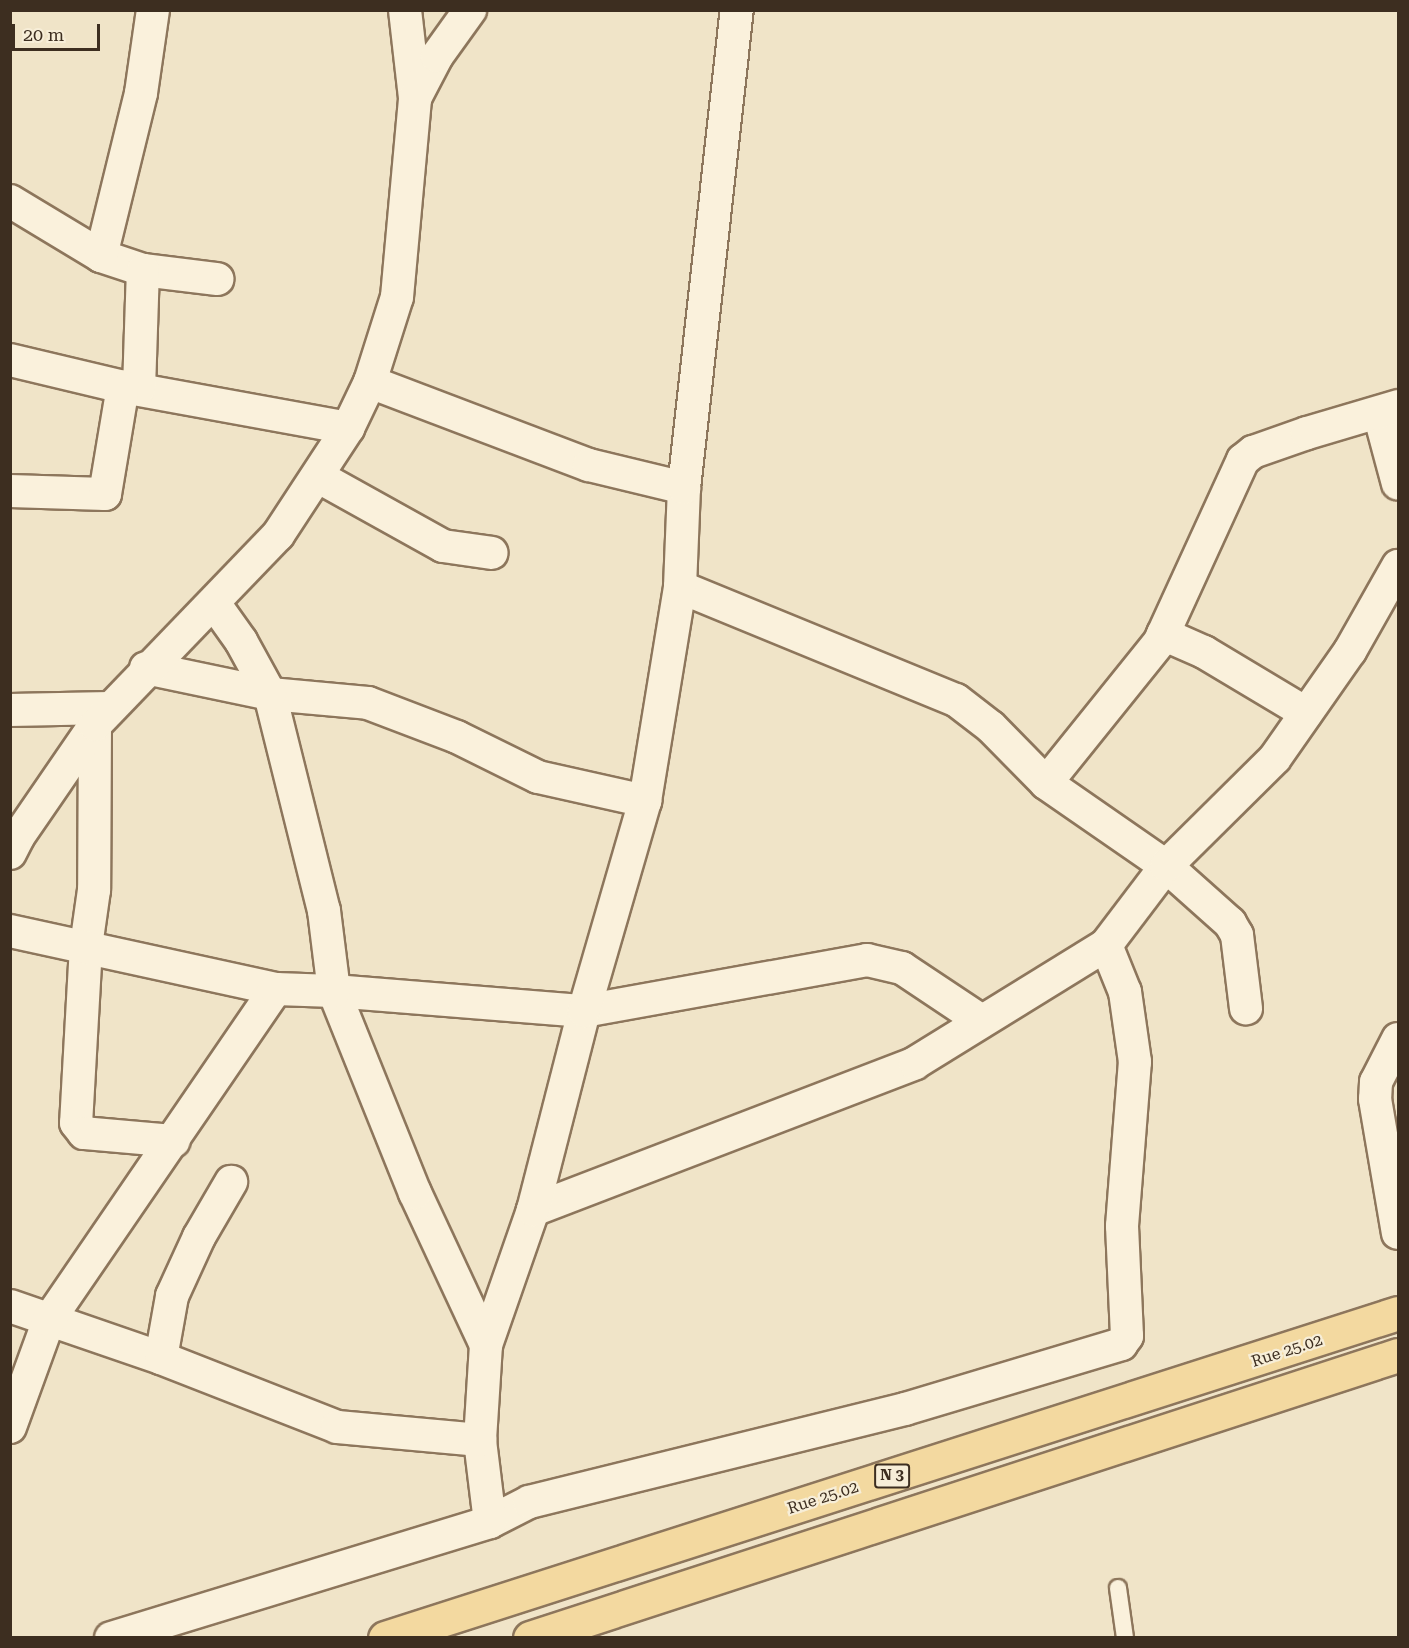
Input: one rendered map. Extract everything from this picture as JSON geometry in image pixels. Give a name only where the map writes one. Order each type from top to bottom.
[{"type":"main road","name":"Rue 25.02","points":[[385,1638],[1398,1313]]},
{"type":"main road","name":"N 3","points":[[530,1638],[1398,1355]]},
{"type":"street","points":[[101,256],[141,93],[153,10]]},
{"type":"street","points":[[13,841],[103,717],[146,668],[214,603],[278,535],[319,477],[348,428],[370,382],[397,297],[415,98],[405,10]]},
{"type":"street","points":[[415,98],[437,56],[470,10]]},
{"type":"street","points":[[490,1522],[480,1440],[486,1345],[533,1210],[584,1011],[645,801],[680,587],[684,488],[736,10]]},
{"type":"street","points":[[10,201],[101,256],[143,270],[217,279]]},
{"type":"street","points":[[10,491],[105,494],[131,388],[143,270]]},
{"type":"street","points":[[10,360],[131,388],[348,428]]},
{"type":"street","points":[[370,382],[590,465],[684,488]]},
{"type":"street","points":[[1047,783],[1163,634],[1243,459],[1253,452],[1307,433],[1389,409],[1398,484]]},
{"type":"street","points":[[319,477],[443,546],[492,553]]},
{"type":"street","points":[[533,1210],[915,1063],[980,1020],[1106,945],[1166,866],[1275,758],[1350,651],[1398,566]]},
{"type":"street","points":[[680,587],[956,700],[991,727],[1047,783],[1166,866],[1230,923],[1237,935],[1246,1008]]},
{"type":"street","points":[[214,603],[241,641],[270,694],[324,911],[334,991],[415,1193],[486,1345]]},
{"type":"street","points":[[1163,634],[1204,652],[1306,713]]},
{"type":"street","points":[[146,668],[270,694],[368,703],[457,737],[538,777],[645,801]]},
{"type":"street","points":[[10,710],[103,717]]},
{"type":"street","points":[[103,717],[94,890],[86,946],[77,1128],[84,1133],[174,1141]]},
{"type":"street","points":[[10,931],[276,989],[334,991],[584,1011],[867,960],[902,968],[980,1020]]},
{"type":"street","points":[[111,1638],[490,1522],[529,1502],[905,1409],[1121,1344],[1127,1336],[1122,1226],[1135,1062],[1125,992],[1106,945]]},
{"type":"street","points":[[10,1427],[48,1320],[113,1222],[174,1141],[276,989]]},
{"type":"street","points":[[1398,1039],[1376,1082],[1375,1099],[1398,1233]]},
{"type":"street","points":[[161,1358],[172,1296],[199,1237],[231,1182]]},
{"type":"street","points":[[10,1306],[161,1358],[337,1427],[480,1440]]},
{"type":"lane","points":[[1118,1588],[1125,1638]]}]
